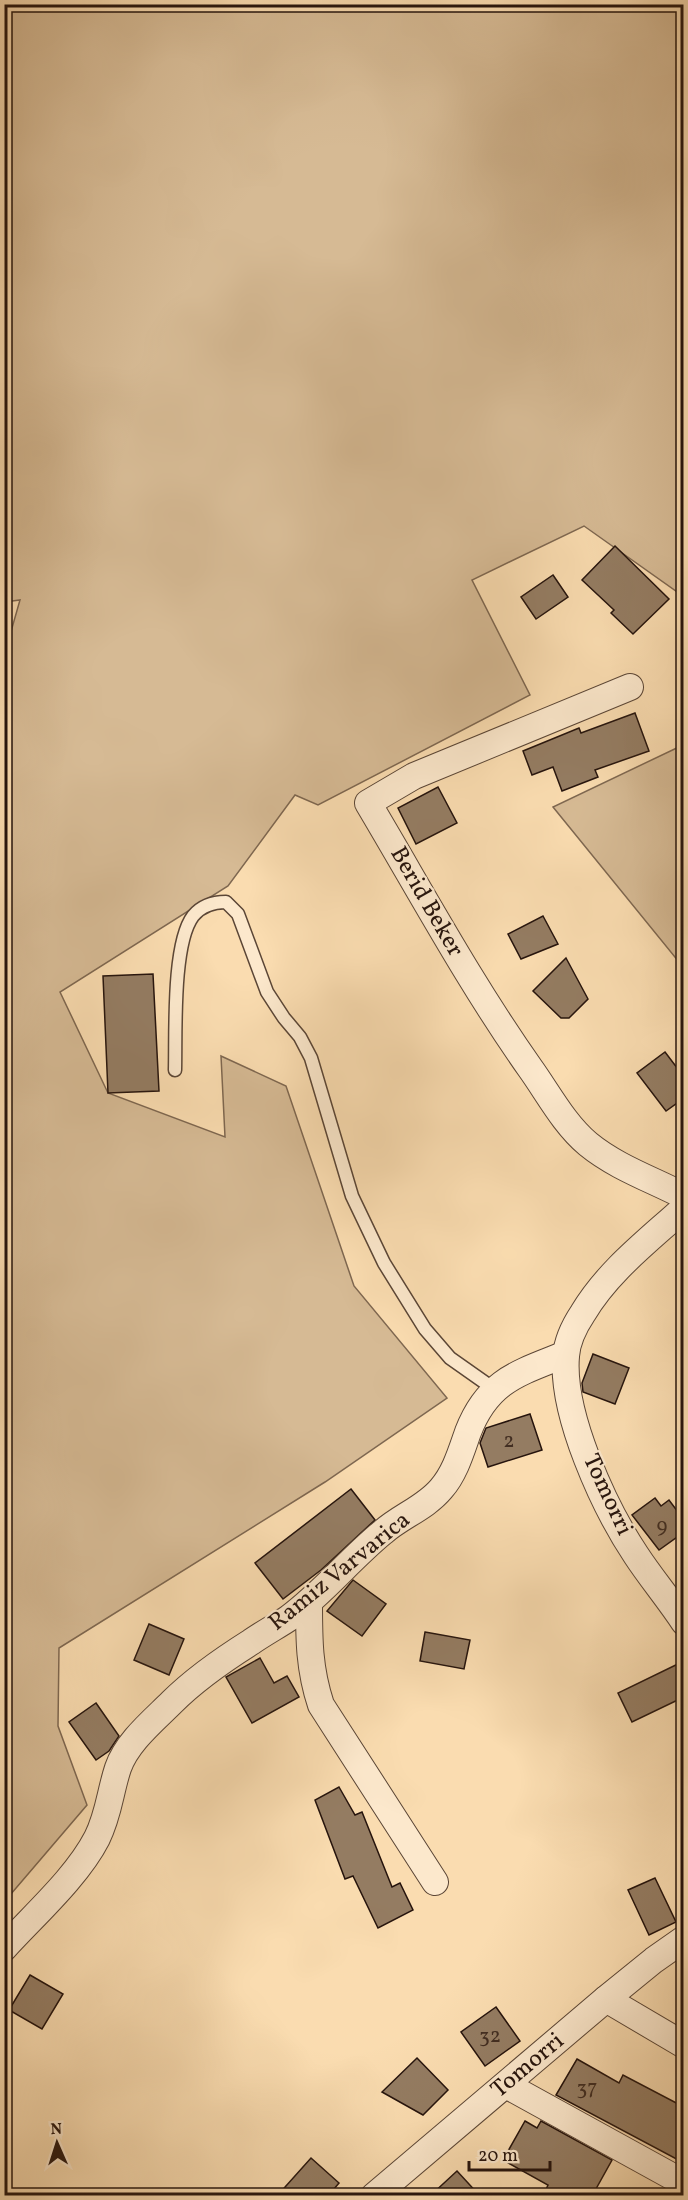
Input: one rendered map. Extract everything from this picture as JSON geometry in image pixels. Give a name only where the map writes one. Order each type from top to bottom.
[{"type":"street","name":"Berid Beker","points":[[630,687],[414,776],[368,803],[493,1015],[564,1117],[586,1142],[612,1162],[684,1196]]},
{"type":"street","points":[[566,1354],[573,1332],[583,1313],[607,1280],[630,1256],[684,1208]]},
{"type":"street","name":"Ramiz Varvarica","points":[[4,1948],[77,1869],[97,1838],[110,1804],[118,1768],[128,1749],[174,1700],[215,1667],[309,1602],[384,1530],[421,1507],[441,1490],[456,1466],[479,1407],[494,1389],[516,1374],[566,1354]]},
{"type":"street","name":"Tomorri","points":[[566,1354],[567,1383],[574,1417],[591,1469],[612,1515],[636,1556],[684,1622]]},
{"type":"street","points":[[309,1602],[309,1656],[313,1684],[321,1705],[435,1882]]},
{"type":"street","name":"Tomorri","points":[[374,2196],[606,1999],[654,1960],[684,1940]]},
{"type":"street","points":[[606,1999],[684,2045]]},
{"type":"street","points":[[506,2085],[684,2183]]},
{"type":"lane","points":[[175,1070],[177,982],[183,939],[194,916],[211,902],[225,902],[238,914],[267,992],[284,1018],[300,1036],[311,1058],[352,1196],[384,1263],[425,1329],[450,1358],[494,1389]]},
{"type":"shaded area","points":[[5,5],[683,5],[683,596],[584,526],[472,580],[530,695],[318,805],[295,795],[228,886],[60,992],[108,1093],[225,1137],[221,1056],[286,1086],[354,1286],[447,1398],[325,1482],[59,1648],[58,1726],[87,1805],[5,1901],[4,656],[20,600],[5,602]]},
{"type":"shaded area","points":[[683,745],[683,967],[553,807]]},
{"type":"building","points":[[615,546],[669,599],[633,634],[611,613],[614,610],[582,580]]},
{"type":"building","points":[[553,575],[568,597],[536,619],[521,597]]},
{"type":"building","points":[[635,713],[649,751],[595,770],[598,777],[562,791],[553,767],[532,775],[523,751],[579,728],[581,733]]},
{"type":"building","points":[[438,787],[457,823],[416,844],[398,808]]},
{"type":"building","points":[[543,916],[558,944],[521,959],[508,934]]},
{"type":"building","points":[[566,958],[588,999],[569,1018],[561,1018],[533,991]]},
{"type":"building","points":[[153,974],[159,1091],[108,1093],[103,976]]},
{"type":"building","points":[[665,1052],[684,1077],[684,1098],[666,1111],[637,1073]]},
{"type":"building","points":[[593,1354],[629,1368],[615,1404],[583,1392],[582,1383]]},
{"type":"building","points":[[530,1414],[542,1450],[488,1467],[480,1443],[486,1428]]},
{"type":"building","points":[[351,1489],[375,1520],[321,1570],[283,1599],[255,1563]]},
{"type":"building","points":[[655,1498],[661,1506],[669,1500],[684,1520],[684,1532],[659,1550],[632,1515]]},
{"type":"building","points":[[353,1580],[386,1604],[362,1636],[327,1611]]},
{"type":"building","points":[[149,1624],[184,1639],[169,1675],[134,1660]]},
{"type":"building","points":[[425,1632],[470,1640],[464,1669],[420,1661]]},
{"type":"building","points":[[260,1658],[274,1683],[287,1676],[299,1697],[252,1723],[226,1677]]},
{"type":"building","points":[[684,1661],[684,1697],[632,1722],[618,1693]]},
{"type":"building","points":[[96,1703],[119,1736],[109,1751],[96,1760],[69,1722]]},
{"type":"building","points":[[339,1787],[355,1815],[362,1812],[392,1887],[400,1883],[413,1910],[378,1928],[353,1876],[345,1879],[315,1800]]},
{"type":"building","points":[[655,1878],[676,1922],[649,1935],[628,1890]]},
{"type":"building","points":[[30,1975],[63,1994],[42,2029],[9,2010]]},
{"type":"building","points":[[496,2007],[520,2041],[485,2066],[461,2032]]},
{"type":"building","points":[[417,2058],[448,2090],[423,2115],[382,2092]]},
{"type":"building","points":[[577,2059],[619,2083],[623,2075],[684,2107],[684,2163],[556,2095]]},
{"type":"building","points":[[525,2121],[537,2128],[541,2121],[612,2160],[592,2196],[543,2196],[548,2185],[503,2160]]},
{"type":"building","points":[[311,2158],[339,2183],[328,2196],[277,2196]]},
{"type":"building","points":[[457,2171],[480,2196],[430,2196]]}]
